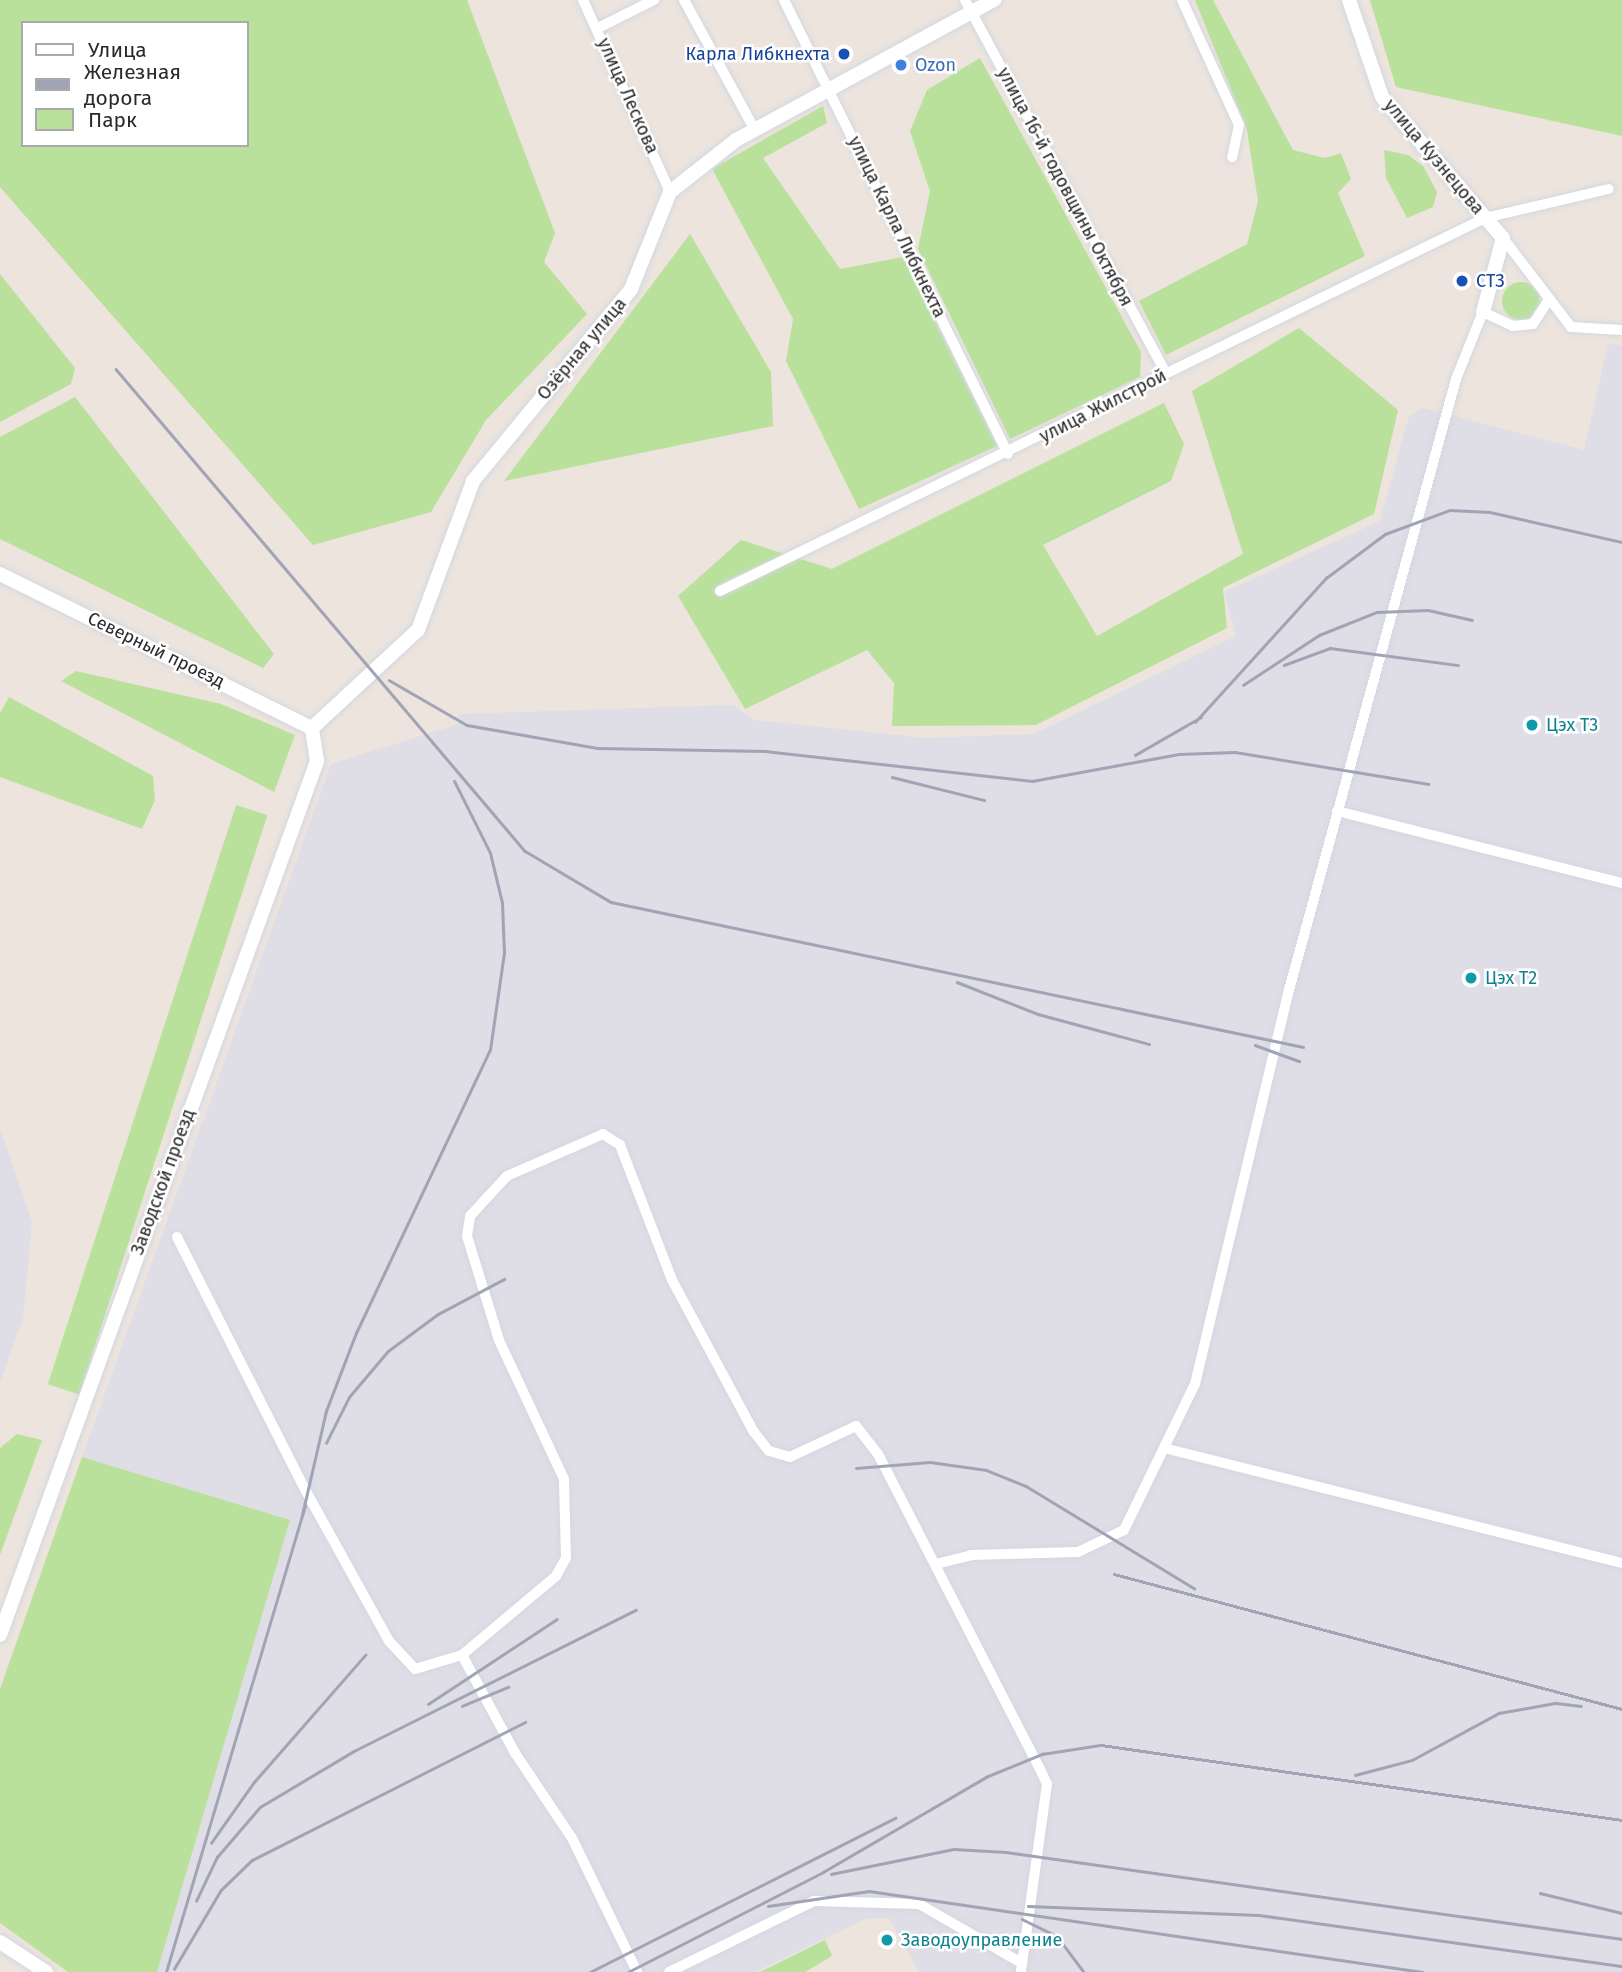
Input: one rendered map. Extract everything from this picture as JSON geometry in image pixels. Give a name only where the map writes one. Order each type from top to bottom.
[{"type":"street","name":"улица Лескова","points":[[583,0],[598,28],[670,192]]},
{"type":"street","points":[[598,28],[654,0]]},
{"type":"street","points":[[684,0],[755,130]]},
{"type":"street","name":"улица Карла Либкнехта","points":[[784,0],[1008,454]]},
{"type":"street","points":[[670,192],[755,130],[828,85],[967,6],[994,0]]},
{"type":"street","points":[[1182,0],[1238,125],[1232,157]]},
{"type":"street","name":"улица Кузнецова","points":[[1349,0],[1382,97],[1503,238]]},
{"type":"street","name":"улица 16-й годовщины Октября","points":[[967,6],[1166,373]]},
{"type":"street","name":"улица Жилстрой","points":[[720,591],[1008,454],[1166,373],[1485,218],[1609,189]]},
{"type":"street","name":"Озёрная улица","points":[[312,728],[418,630],[472,481],[631,289],[670,192]]},
{"type":"street","points":[[1503,238],[1548,301],[1571,327],[1622,330]]},
{"type":"street","points":[[936,1564],[971,1555],[1091,1549],[1124,1530],[1195,1384],[1337,811],[1444,416],[1483,312],[1503,238]]},
{"type":"street","points":[[1483,312],[1513,326],[1533,324],[1548,301]]},
{"type":"street","name":"Северный проезд","points":[[0,574],[312,728]]},
{"type":"street","name":"Заводской проезд","points":[[0,1635],[317,761],[312,728]]},
{"type":"street","points":[[1337,811],[1622,883]]},
{"type":"street","points":[[177,1237],[389,1640],[415,1670],[462,1655],[556,1576],[566,1558],[568,1521],[564,1479],[499,1340],[467,1236],[470,1216],[507,1177],[603,1134],[620,1144],[673,1280],[769,1451],[790,1457],[856,1426],[878,1454],[1047,1784],[1032,1866],[1033,1916],[1019,1967],[919,1904],[814,1901],[669,1972]]},
{"type":"street","points":[[1164,1448],[1622,1563]]},
{"type":"street","points":[[462,1655],[515,1753],[572,1838],[637,1972]]},
{"type":"street","points":[[0,1942],[46,1972]]},
{"type":"shaded area","points":[[1608,344],[1622,346],[1622,1972],[919,1972],[889,1918],[865,1919],[755,1972],[157,1972],[289,1520],[82,1457],[331,764],[456,725],[461,714],[733,705],[755,720],[925,738],[1034,734],[1236,636],[1224,592],[1380,521],[1409,416],[1423,408],[1584,450]]},
{"type":"shaded area","points":[[0,1128],[32,1222],[23,1318],[0,1382]]},
{"type":"green space","points":[[0,0],[467,0],[555,233],[544,262],[587,314],[486,420],[431,512],[313,545],[0,187]]},
{"type":"green space","points":[[1195,0],[1213,0],[1293,150],[1325,158],[1341,153],[1351,179],[1338,193],[1365,256],[1166,355],[1139,301],[1247,244],[1258,201],[1247,130]]},
{"type":"green space","points":[[1370,0],[1622,0],[1622,136],[1396,87]]},
{"type":"green space","points":[[980,58],[1141,352],[1140,377],[1010,439],[918,249],[930,191],[910,131],[927,90]]},
{"type":"green space","points":[[823,106],[827,123],[763,158],[840,269],[903,257],[997,446],[859,509],[786,361],[793,319],[712,169]]},
{"type":"green space","points":[[1384,150],[1408,155],[1423,166],[1437,192],[1433,207],[1407,218],[1386,178]]},
{"type":"green space","points":[[690,234],[771,372],[773,426],[504,481]]},
{"type":"green space","points":[[0,274],[75,368],[71,384],[0,422]]},
{"type":"green space","points":[[1521,282],[1534,288],[1540,301],[1534,314],[1521,320],[1508,314],[1502,301],[1508,288]]},
{"type":"green space","points":[[1299,328],[1398,410],[1374,514],[1223,588],[1227,628],[1036,725],[892,726],[894,683],[867,650],[745,709],[678,596],[741,540],[832,569],[1164,403],[1184,444],[1171,481],[1043,545],[1097,636],[1243,554],[1192,391]]},
{"type":"green space","points":[[75,397],[274,654],[263,668],[0,539],[0,437]]},
{"type":"green space","points":[[76,671],[221,704],[295,735],[274,792],[61,681]]},
{"type":"green space","points":[[9,697],[153,776],[155,800],[142,829],[0,777],[0,713]]},
{"type":"green space","points":[[236,805],[267,815],[79,1394],[48,1384]]},
{"type":"green space","points":[[17,1434],[42,1440],[0,1555],[0,1448]]},
{"type":"green space","points":[[82,1457],[290,1520],[157,1972],[68,1972],[0,1923],[0,1689]]},
{"type":"green space","points":[[825,1940],[832,1956],[805,1972],[760,1972]]},
{"type":"railway","points":[[116,369],[525,851],[611,902],[1303,1047]]},
{"type":"railway","points":[[1195,722],[1326,578],[1385,534],[1450,510],[1490,512],[1622,542]]},
{"type":"railway","points":[[1243,685],[1319,635],[1377,612],[1428,610],[1472,620]]},
{"type":"railway","points":[[1284,665],[1330,648],[1458,665]]},
{"type":"railway","points":[[389,680],[467,725],[597,748],[765,751],[1032,781],[1179,754],[1235,752],[1428,784]]},
{"type":"railway","points":[[1135,755],[1201,717]]},
{"type":"railway","points":[[892,777],[984,800]]},
{"type":"railway","points":[[302,1515],[326,1411],[356,1333],[490,1050],[504,953],[502,903],[490,853],[454,781]]},
{"type":"railway","points":[[957,982],[1038,1014],[1149,1044]]},
{"type":"railway","points":[[1255,1045],[1299,1061]]},
{"type":"railway","points":[[326,1443],[349,1397],[388,1351],[438,1314],[504,1279]]},
{"type":"railway","points":[[856,1468],[930,1462],[986,1470],[1026,1486],[1194,1588]]},
{"type":"railway","points":[[166,1972],[305,1506]]},
{"type":"railway","points":[[1114,1574],[1622,1709]]},
{"type":"railway","points":[[196,1901],[217,1857],[260,1807],[354,1751],[636,1610]]},
{"type":"railway","points":[[428,1704],[557,1619]]},
{"type":"railway","points":[[211,1843],[254,1782],[365,1655]]},
{"type":"railway","points":[[462,1706],[508,1687]]},
{"type":"railway","points":[[1355,1775],[1412,1760],[1499,1713],[1556,1703],[1581,1706]]},
{"type":"railway","points":[[174,1969],[221,1890],[252,1860],[525,1722]]},
{"type":"railway","points":[[628,1972],[823,1872],[986,1777],[1042,1754],[1101,1745],[1622,1820]]},
{"type":"railway","points":[[590,1972],[895,1818]]},
{"type":"railway","points":[[831,1874],[954,1849],[1006,1852],[1622,1939]]},
{"type":"railway","points":[[768,1906],[869,1891],[1422,1972]]},
{"type":"railway","points":[[1540,1893],[1622,1913]]},
{"type":"railway","points":[[1028,1906],[1259,1915],[1622,1966]]},
{"type":"railway","points":[[1022,1919],[1057,1936],[1084,1972]]},
{"type":"place","name":"Карла Либкнехта","points":[[844,54]]},
{"type":"place","name":"Ozon","points":[[901,65]]},
{"type":"place","name":"СТЗ","points":[[1462,281]]},
{"type":"place","name":"Цэх Т3","points":[[1532,725]]},
{"type":"place","name":"Цэх Т2","points":[[1471,978]]},
{"type":"place","name":"Заводоуправление","points":[[887,1940]]}]
